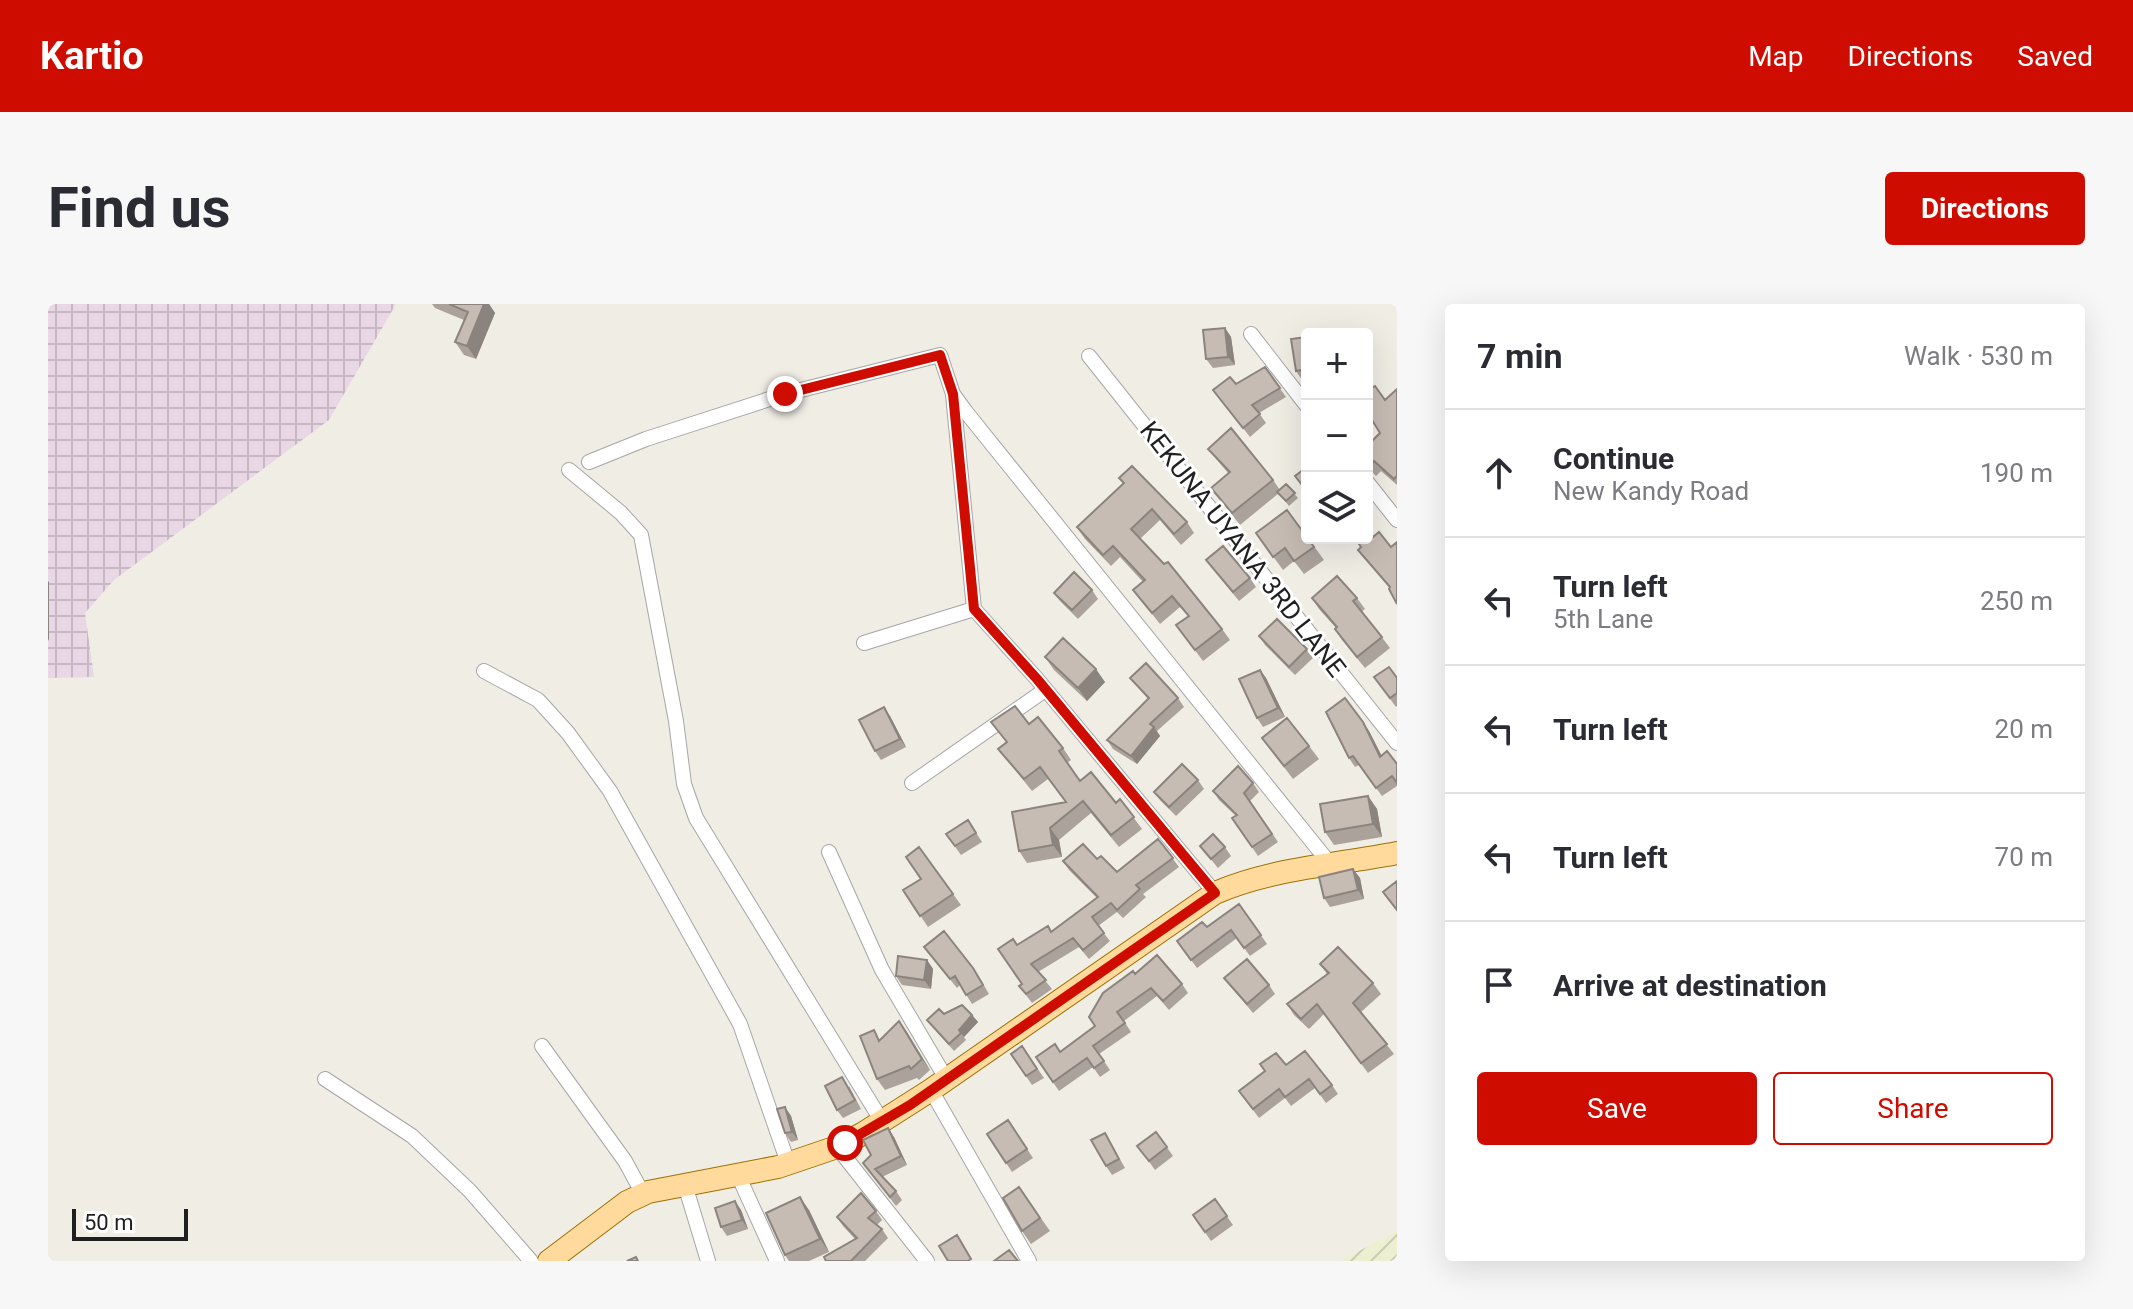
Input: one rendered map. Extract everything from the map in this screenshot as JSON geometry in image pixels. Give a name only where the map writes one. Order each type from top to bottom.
[{"type":"main road","points":[[554,1259],[603,1218],[643,1194],[788,1163],[837,1147],[883,1123],[1215,893],[1262,876],[1397,853]]},
{"type":"street","points":[[1251,334],[1302,400]]},
{"type":"street","points":[[589,462],[646,439],[785,394],[940,355],[953,394],[974,609],[1215,893]]},
{"type":"street","name":"KEKUNA UYANA 3RD LANE","points":[[1089,356],[1397,743]]},
{"type":"street","points":[[953,394],[1331,865]]},
{"type":"street","points":[[569,470],[621,513],[641,535],[676,721],[684,784],[696,818],[883,1123]]},
{"type":"street","points":[[1373,490],[1397,520]]},
{"type":"street","points":[[864,643],[974,609]]},
{"type":"street","points":[[484,671],[538,700],[568,733],[610,791],[740,1024],[788,1163]]},
{"type":"street","points":[[912,783],[1045,690]]},
{"type":"street","points":[[829,852],[882,970],[1029,1261]]},
{"type":"street","points":[[542,1046],[625,1161],[643,1194]]},
{"type":"street","points":[[325,1079],[412,1136],[470,1191],[531,1261]]},
{"type":"street","points":[[837,1147],[927,1261]]},
{"type":"street","points":[[738,1175],[777,1261]]},
{"type":"street","points":[[685,1185],[708,1261]]},
{"type":"shaded area","points":[[48,304],[396,304],[329,420],[114,580],[85,613],[94,677],[48,678]]},
{"type":"green space","points":[[1397,1231],[1397,1261],[1340,1261]]},
{"type":"building","points":[[449,304],[484,304],[467,346],[455,342],[468,312]]},
{"type":"building","points":[[1225,328],[1228,357],[1206,359],[1203,330]]},
{"type":"building","points":[[1301,338],[1301,370],[1296,371],[1291,339]]},
{"type":"building","points":[[1265,367],[1280,388],[1252,405],[1260,414],[1243,428],[1213,390],[1230,377],[1236,384]]},
{"type":"building","points":[[1373,387],[1385,400],[1397,389],[1397,476],[1394,479],[1373,462],[1373,440],[1380,433],[1373,422]]},
{"type":"building","points":[[1231,428],[1273,480],[1232,513],[1211,488],[1230,472],[1208,449]]},
{"type":"building","points":[[1132,466],[1187,522],[1174,534],[1152,509],[1131,529],[1164,564],[1168,562],[1222,629],[1195,650],[1176,625],[1189,616],[1172,596],[1152,613],[1133,590],[1145,580],[1113,546],[1103,555],[1077,527],[1124,483],[1119,478]]},
{"type":"building","points":[[1286,484],[1295,493],[1286,501],[1277,492]]},
{"type":"building","points":[[1287,510],[1301,529],[1301,544],[1312,544],[1314,547],[1294,561],[1285,548],[1273,557],[1256,533]]},
{"type":"building","points":[[1379,532],[1391,547],[1397,542],[1397,604],[1390,587],[1358,550],[1361,547],[1359,544],[1373,544],[1373,537]]},
{"type":"building","points":[[1223,546],[1250,578],[1233,592],[1206,560]]},
{"type":"building","points":[[1074,572],[1092,590],[1072,610],[1054,593]]},
{"type":"building","points":[[1337,576],[1357,598],[1353,601],[1382,637],[1357,657],[1312,598]]},
{"type":"building","points":[[1277,619],[1307,649],[1289,667],[1259,636]]},
{"type":"building","points":[[1063,638],[1096,669],[1078,688],[1045,657]]},
{"type":"building","points":[[1146,663],[1178,698],[1150,724],[1154,727],[1131,756],[1107,740],[1149,698],[1130,678]]},
{"type":"building","points":[[1389,667],[1397,678],[1397,693],[1390,698],[1374,677]]},
{"type":"building","points":[[1260,670],[1278,708],[1257,718],[1239,679]]},
{"type":"building","points":[[1345,698],[1363,722],[1380,757],[1387,751],[1397,764],[1397,783],[1392,776],[1376,788],[1353,756],[1349,758],[1326,712]]},
{"type":"building","points":[[1015,706],[1029,724],[1038,717],[1063,748],[1059,751],[1080,781],[1091,772],[1116,803],[1120,799],[1134,817],[1111,835],[1083,801],[1050,828],[1053,845],[1019,851],[1012,812],[1066,802],[1040,767],[1024,779],[998,749],[1007,742],[991,722]]},
{"type":"building","points":[[884,707],[900,739],[875,751],[859,720]]},
{"type":"building","points":[[1287,718],[1309,746],[1284,766],[1262,738]]},
{"type":"building","points":[[1182,764],[1198,780],[1169,807],[1154,792]]},
{"type":"building","points":[[1238,766],[1253,783],[1244,793],[1272,834],[1252,847],[1232,818],[1237,815],[1213,791]]},
{"type":"building","points":[[1368,796],[1373,824],[1325,832],[1320,804]]},
{"type":"building","points":[[968,820],[976,833],[955,846],[946,834]]},
{"type":"building","points":[[1213,834],[1225,847],[1211,859],[1200,846]]},
{"type":"building","points":[[1158,839],[1173,858],[1136,885],[1140,889],[1117,910],[1111,903],[1092,917],[1104,933],[1083,950],[1073,938],[1031,964],[1046,980],[1026,994],[998,949],[1013,939],[1017,945],[1048,926],[1051,932],[1098,897],[1063,861],[1083,844],[1097,859],[1101,856],[1117,872]]},
{"type":"building","points":[[919,847],[953,894],[920,916],[903,890],[921,879],[906,857]]},
{"type":"building","points":[[1353,869],[1358,890],[1324,898],[1319,877]]},
{"type":"building","points":[[1397,881],[1397,910],[1383,892]]},
{"type":"building","points":[[1239,904],[1261,935],[1244,948],[1231,930],[1191,960],[1177,941],[1202,922],[1207,927]]},
{"type":"building","points":[[944,931],[983,985],[966,995],[955,976],[950,979],[924,947]]},
{"type":"building","points":[[1338,947],[1373,983],[1353,1003],[1387,1044],[1361,1063],[1317,1004],[1301,1019],[1287,1004],[1329,973],[1320,964]]},
{"type":"building","points":[[1157,955],[1182,984],[1163,1001],[1151,988],[1117,1012],[1125,1023],[1093,1046],[1104,1061],[1094,1068],[1087,1058],[1053,1082],[1036,1057],[1055,1044],[1060,1052],[1095,1026],[1089,1017],[1103,993],[1133,971],[1135,974]]},
{"type":"building","points":[[898,956],[927,960],[924,980],[896,976]]},
{"type":"building","points":[[1247,959],[1269,985],[1247,1004],[1224,978]]},
{"type":"building","points":[[962,1005],[972,1015],[959,1030],[961,1033],[949,1044],[927,1020],[939,1009],[944,1014]]},
{"type":"building","points":[[899,1021],[922,1059],[911,1069],[909,1066],[877,1079],[860,1036],[874,1030],[879,1041]]},
{"type":"building","points":[[1022,1046],[1037,1069],[1026,1076],[1011,1054]]},
{"type":"building","points":[[1305,1051],[1332,1085],[1320,1094],[1309,1079],[1285,1097],[1279,1089],[1253,1109],[1239,1091],[1265,1071],[1260,1064],[1276,1053],[1286,1065]]},
{"type":"building","points":[[842,1077],[855,1100],[837,1110],[825,1086]]},
{"type":"building","points":[[785,1107],[792,1132],[785,1133],[777,1109]]},
{"type":"building","points":[[1008,1120],[1027,1149],[1006,1163],[987,1134]]},
{"type":"building","points":[[888,1128],[901,1156],[875,1169],[896,1191],[890,1197],[863,1163],[871,1155],[863,1140]]},
{"type":"building","points":[[1156,1132],[1167,1147],[1149,1161],[1137,1146]]},
{"type":"building","points":[[1105,1133],[1119,1159],[1106,1166],[1091,1140]]},
{"type":"building","points":[[1019,1187],[1040,1218],[1022,1231],[1003,1198]]},
{"type":"building","points":[[861,1193],[876,1211],[868,1218],[882,1229],[851,1261],[826,1261],[824,1257],[857,1238],[837,1217]]},
{"type":"building","points":[[800,1197],[820,1239],[785,1255],[766,1213]]},
{"type":"building","points":[[1215,1199],[1227,1216],[1205,1232],[1193,1215]]},
{"type":"building","points":[[735,1201],[742,1220],[721,1227],[715,1208]]},
{"type":"building","points":[[957,1235],[971,1259],[968,1261],[948,1261],[939,1246]]},
{"type":"building","points":[[1009,1250],[1018,1261],[994,1261]]},
{"type":"route","points":[[785,394],[940,355],[953,394],[974,609],[1037,679],[1215,893],[910,1105],[845,1143]]}]
